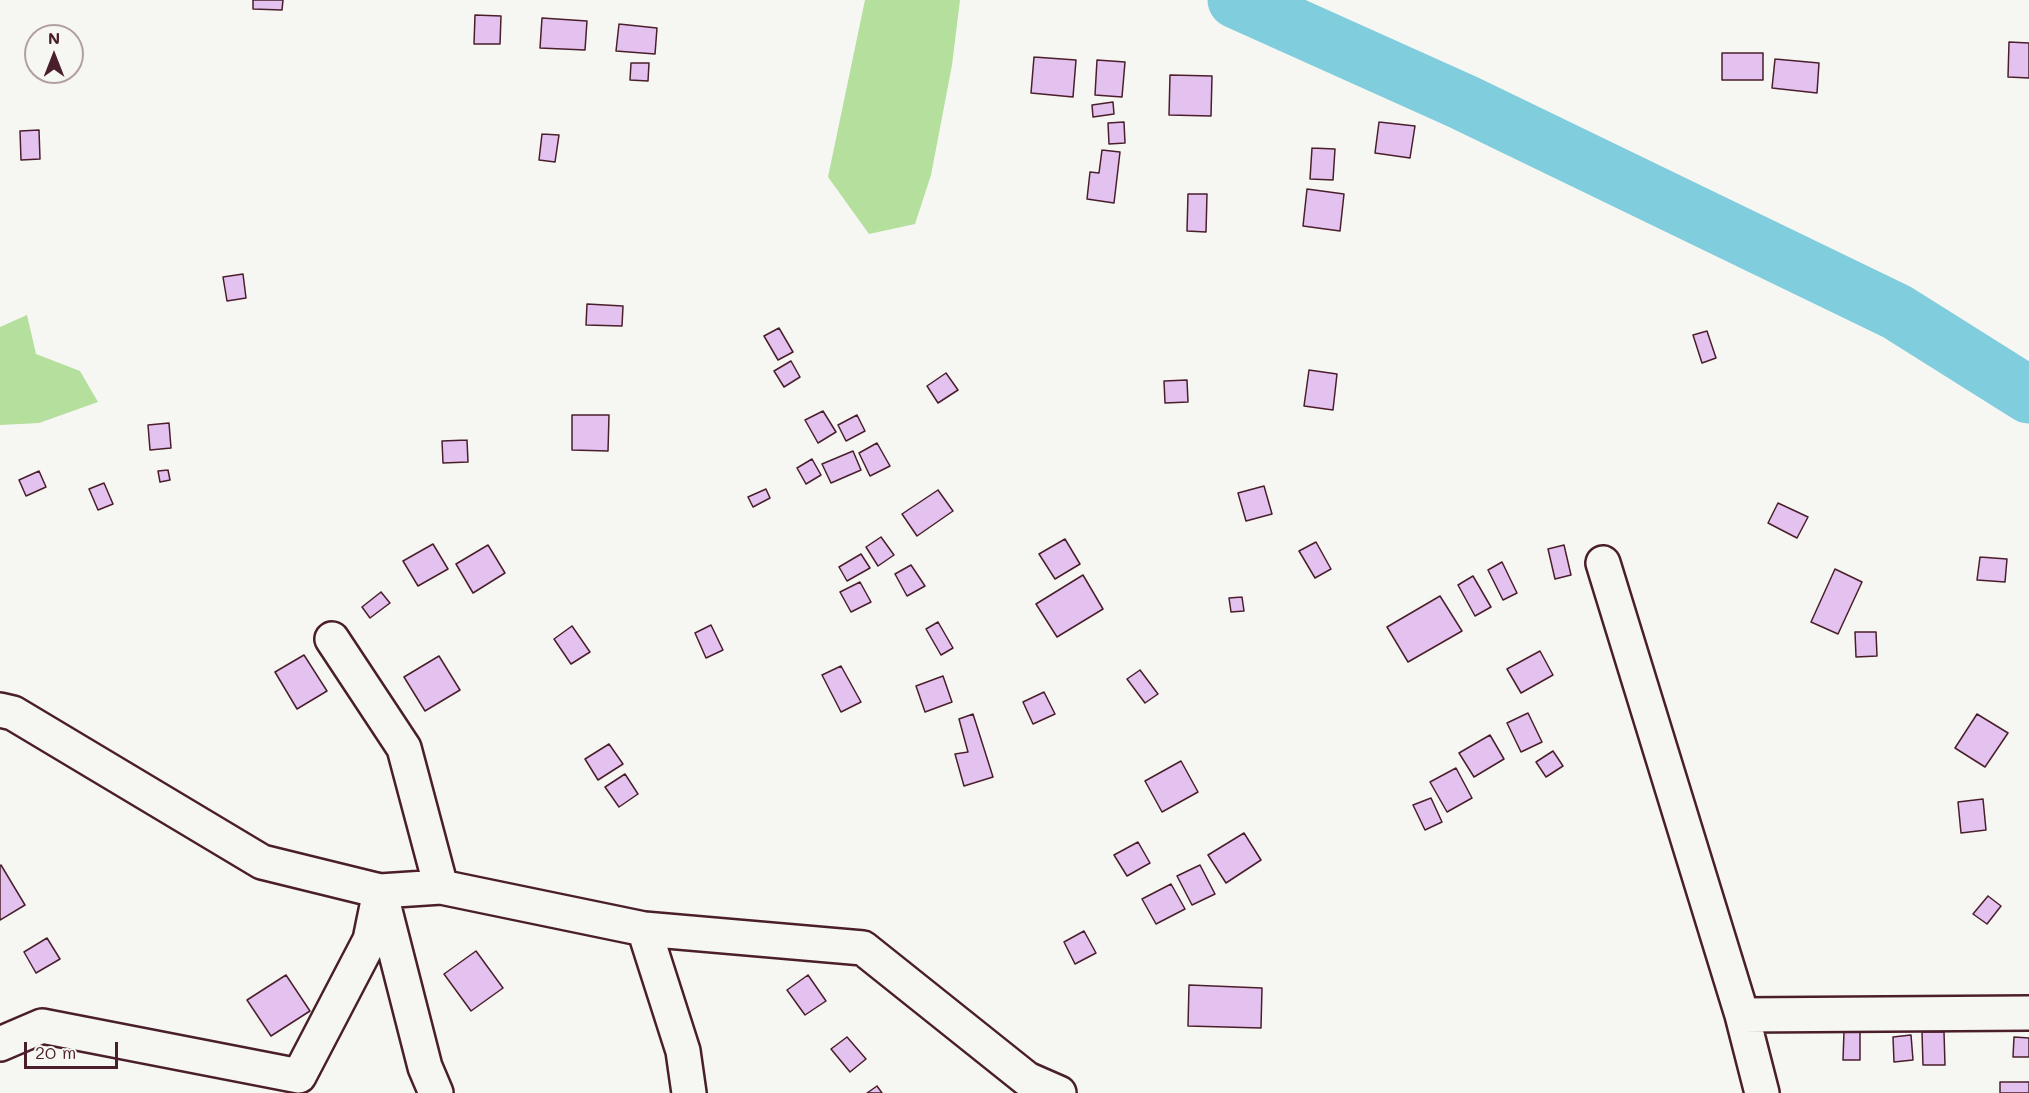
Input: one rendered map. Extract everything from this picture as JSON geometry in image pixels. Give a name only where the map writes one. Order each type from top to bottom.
[{"type":"street","points":[[1603,563],[1742,1015],[1762,1093]]},
{"type":"street","points":[[332,639],[404,748],[441,887]]},
{"type":"street","points":[[0,710],[13,713],[262,862],[380,891],[441,887],[644,929],[863,948],[1027,1079],[1059,1093]]},
{"type":"street","points":[[0,1044],[42,1026],[299,1076],[370,940],[380,891]]},
{"type":"street","points":[[380,891],[425,1067],[436,1093]]},
{"type":"street","points":[[644,929],[683,1051],[689,1093]]},
{"type":"street","points":[[1742,1015],[2029,1013]]},
{"type":"green space","points":[[865,0],[960,0],[952,65],[931,175],[915,224],[869,234],[828,177]]},
{"type":"green space","points":[[27,315],[36,354],[80,371],[98,402],[39,423],[0,425],[0,327]]},
{"type":"building","points":[[253,0],[283,0],[282,10],[253,9]]},
{"type":"building","points":[[475,15],[501,16],[500,44],[474,44]]},
{"type":"building","points":[[542,18],[587,21],[585,50],[540,48]]},
{"type":"building","points":[[619,24],[657,28],[655,54],[616,51]]},
{"type":"building","points":[[2009,42],[2029,43],[2029,78],[2008,77]]},
{"type":"building","points":[[1722,53],[1763,53],[1763,80],[1722,80]]},
{"type":"building","points":[[1034,57],[1076,60],[1073,97],[1031,93]]},
{"type":"building","points":[[1775,59],[1819,63],[1817,93],[1772,88]]},
{"type":"building","points":[[1097,60],[1125,62],[1122,97],[1095,95]]},
{"type":"building","points":[[631,63],[649,63],[648,81],[630,80]]},
{"type":"building","points":[[1170,75],[1212,76],[1211,116],[1169,115]]},
{"type":"building","points":[[1113,102],[1114,114],[1093,117],[1092,105]]},
{"type":"building","points":[[1124,122],[1125,143],[1109,144],[1108,123]]},
{"type":"building","points":[[1379,122],[1415,126],[1410,158],[1375,153]]},
{"type":"building","points":[[39,130],[40,159],[21,160],[20,131]]},
{"type":"building","points":[[542,134],[559,135],[555,162],[539,160]]},
{"type":"building","points":[[1312,148],[1335,149],[1333,180],[1310,179]]},
{"type":"building","points":[[1102,150],[1120,152],[1114,203],[1087,199],[1090,172],[1099,173]]},
{"type":"building","points":[[1307,189],[1344,194],[1340,231],[1303,226]]},
{"type":"building","points":[[1188,194],[1207,194],[1206,232],[1187,231]]},
{"type":"building","points":[[243,274],[246,298],[227,301],[223,277]]},
{"type":"building","points":[[587,304],[623,306],[622,326],[586,325]]},
{"type":"building","points":[[779,328],[793,352],[778,360],[764,336]]},
{"type":"building","points":[[1707,331],[1716,358],[1702,363],[1693,335]]},
{"type":"building","points":[[791,361],[800,377],[784,387],[774,371]]},
{"type":"building","points":[[1309,370],[1337,374],[1333,410],[1304,406]]},
{"type":"building","points":[[946,373],[958,390],[938,403],[927,386]]},
{"type":"building","points":[[1187,380],[1188,402],[1165,403],[1164,381]]},
{"type":"building","points":[[823,411],[836,432],[818,443],[805,420]]},
{"type":"building","points":[[572,415],[609,415],[608,451],[572,450]]},
{"type":"building","points":[[857,415],[865,431],[846,441],[838,425]]},
{"type":"building","points":[[169,423],[171,448],[150,450],[148,425]]},
{"type":"building","points":[[467,440],[468,462],[443,463],[442,441]]},
{"type":"building","points":[[877,443],[890,466],[870,476],[859,453]]},
{"type":"building","points":[[853,451],[861,470],[831,483],[822,464]]},
{"type":"building","points":[[812,459],[821,475],[806,484],[797,468]]},
{"type":"building","points":[[168,470],[170,480],[160,482],[158,471]]},
{"type":"building","points":[[39,471],[46,487],[26,496],[19,480]]},
{"type":"building","points":[[104,483],[113,504],[98,510],[89,489]]},
{"type":"building","points":[[1264,486],[1272,514],[1246,521],[1238,493]]},
{"type":"building","points":[[766,489],[770,498],[753,507],[748,497]]},
{"type":"building","points":[[938,490],[953,511],[917,536],[902,514]]},
{"type":"building","points":[[1778,503],[1808,517],[1797,538],[1768,523]]},
{"type":"building","points":[[881,537],[894,555],[878,566],[866,547]]},
{"type":"building","points":[[1065,539],[1080,564],[1055,579],[1039,554]]},
{"type":"building","points":[[1316,542],[1331,569],[1315,578],[1299,551]]},
{"type":"building","points":[[433,544],[448,569],[418,586],[403,561]]},
{"type":"building","points":[[488,545],[505,573],[473,593],[456,564]]},
{"type":"building","points":[[1564,545],[1571,575],[1555,579],[1548,549]]},
{"type":"building","points":[[861,554],[870,568],[847,581],[839,567]]},
{"type":"building","points":[[1980,557],[2007,559],[2005,582],[1977,580]]},
{"type":"building","points":[[1502,562],[1517,593],[1503,600],[1488,570]]},
{"type":"building","points":[[911,565],[925,586],[907,596],[895,574]]},
{"type":"building","points":[[1835,569],[1862,582],[1838,634],[1811,622]]},
{"type":"building","points":[[1083,575],[1103,609],[1057,637],[1036,604]]},
{"type":"building","points":[[1473,576],[1491,607],[1475,616],[1458,585]]},
{"type":"building","points":[[860,582],[871,602],[851,612],[840,592]]},
{"type":"building","points":[[381,592],[390,603],[370,618],[362,607]]},
{"type":"building","points":[[1440,596],[1462,631],[1408,662],[1387,627]]},
{"type":"building","points":[[1242,597],[1244,611],[1231,612],[1229,598]]},
{"type":"building","points":[[938,622],[953,648],[941,655],[926,629]]},
{"type":"building","points":[[711,625],[723,650],[706,658],[695,633]]},
{"type":"building","points":[[572,626],[590,652],[571,664],[554,639]]},
{"type":"building","points":[[1855,632],[1876,632],[1877,656],[1856,657]]},
{"type":"building","points":[[1540,651],[1553,675],[1521,693],[1507,669]]},
{"type":"building","points":[[304,655],[327,691],[297,709],[275,672]]},
{"type":"building","points":[[439,656],[460,690],[425,711],[404,677]]},
{"type":"building","points":[[841,666],[861,702],[841,712],[822,675]]},
{"type":"building","points":[[1140,670],[1158,694],[1145,703],[1127,679]]},
{"type":"building","points":[[943,676],[952,702],[925,712],[916,686]]},
{"type":"building","points":[[1044,692],[1055,714],[1033,724],[1023,702]]},
{"type":"building","points":[[1528,713],[1542,742],[1521,752],[1507,723]]},
{"type":"building","points":[[973,714],[993,777],[964,786],[955,754],[968,752],[959,719]]},
{"type":"building","points":[[1977,714],[2008,733],[1985,767],[1955,748]]},
{"type":"building","points":[[1490,735],[1504,759],[1474,777],[1459,753]]},
{"type":"building","points":[[609,744],[623,764],[598,780],[585,759]]},
{"type":"building","points":[[1553,751],[1563,766],[1546,777],[1536,762]]},
{"type":"building","points":[[1181,761],[1198,792],[1162,812],[1145,781]]},
{"type":"building","points":[[1456,768],[1472,798],[1447,812],[1430,782]]},
{"type":"building","points":[[625,774],[638,794],[619,807],[605,787]]},
{"type":"building","points":[[1431,798],[1442,822],[1425,830],[1413,805]]},
{"type":"building","points":[[1983,799],[1986,830],[1961,833],[1958,802]]},
{"type":"building","points":[[1244,833],[1261,860],[1226,883],[1208,855]]},
{"type":"building","points":[[1138,842],[1150,863],[1127,876],[1114,855]]},
{"type":"building","points":[[1200,865],[1215,894],[1192,905],[1177,876]]},
{"type":"building","points":[[0,866],[25,905],[0,920]]},
{"type":"building","points":[[1171,884],[1185,909],[1156,924],[1142,899]]},
{"type":"building","points":[[1988,896],[2001,906],[1987,924],[1973,914]]},
{"type":"building","points":[[1084,931],[1096,953],[1075,964],[1064,942]]},
{"type":"building","points":[[47,938],[60,959],[36,973],[24,952]]},
{"type":"building","points":[[476,951],[503,988],[471,1011],[444,974]]},
{"type":"building","points":[[286,975],[310,1011],[271,1036],[247,1000]]},
{"type":"building","points":[[808,975],[826,1001],[805,1015],[787,990]]},
{"type":"building","points":[[1189,985],[1262,988],[1261,1028],[1188,1026]]},
{"type":"building","points":[[1844,1031],[1860,1031],[1860,1060],[1843,1060]]},
{"type":"building","points":[[1922,1032],[1944,1032],[1945,1065],[1923,1065]]},
{"type":"building","points":[[1911,1035],[1913,1060],[1894,1062],[1893,1037]]},
{"type":"building","points":[[847,1037],[866,1059],[850,1072],[831,1049]]},
{"type":"building","points":[[2014,1037],[2029,1038],[2029,1057],[2013,1057]]},
{"type":"building","points":[[2000,1082],[2029,1082],[2029,1093],[2000,1093]]},
{"type":"building","points":[[877,1086],[882,1093],[867,1093]]},
{"type":"waterway","points":[[1236,0],[1463,102],[1897,312],[2029,395]]}]
